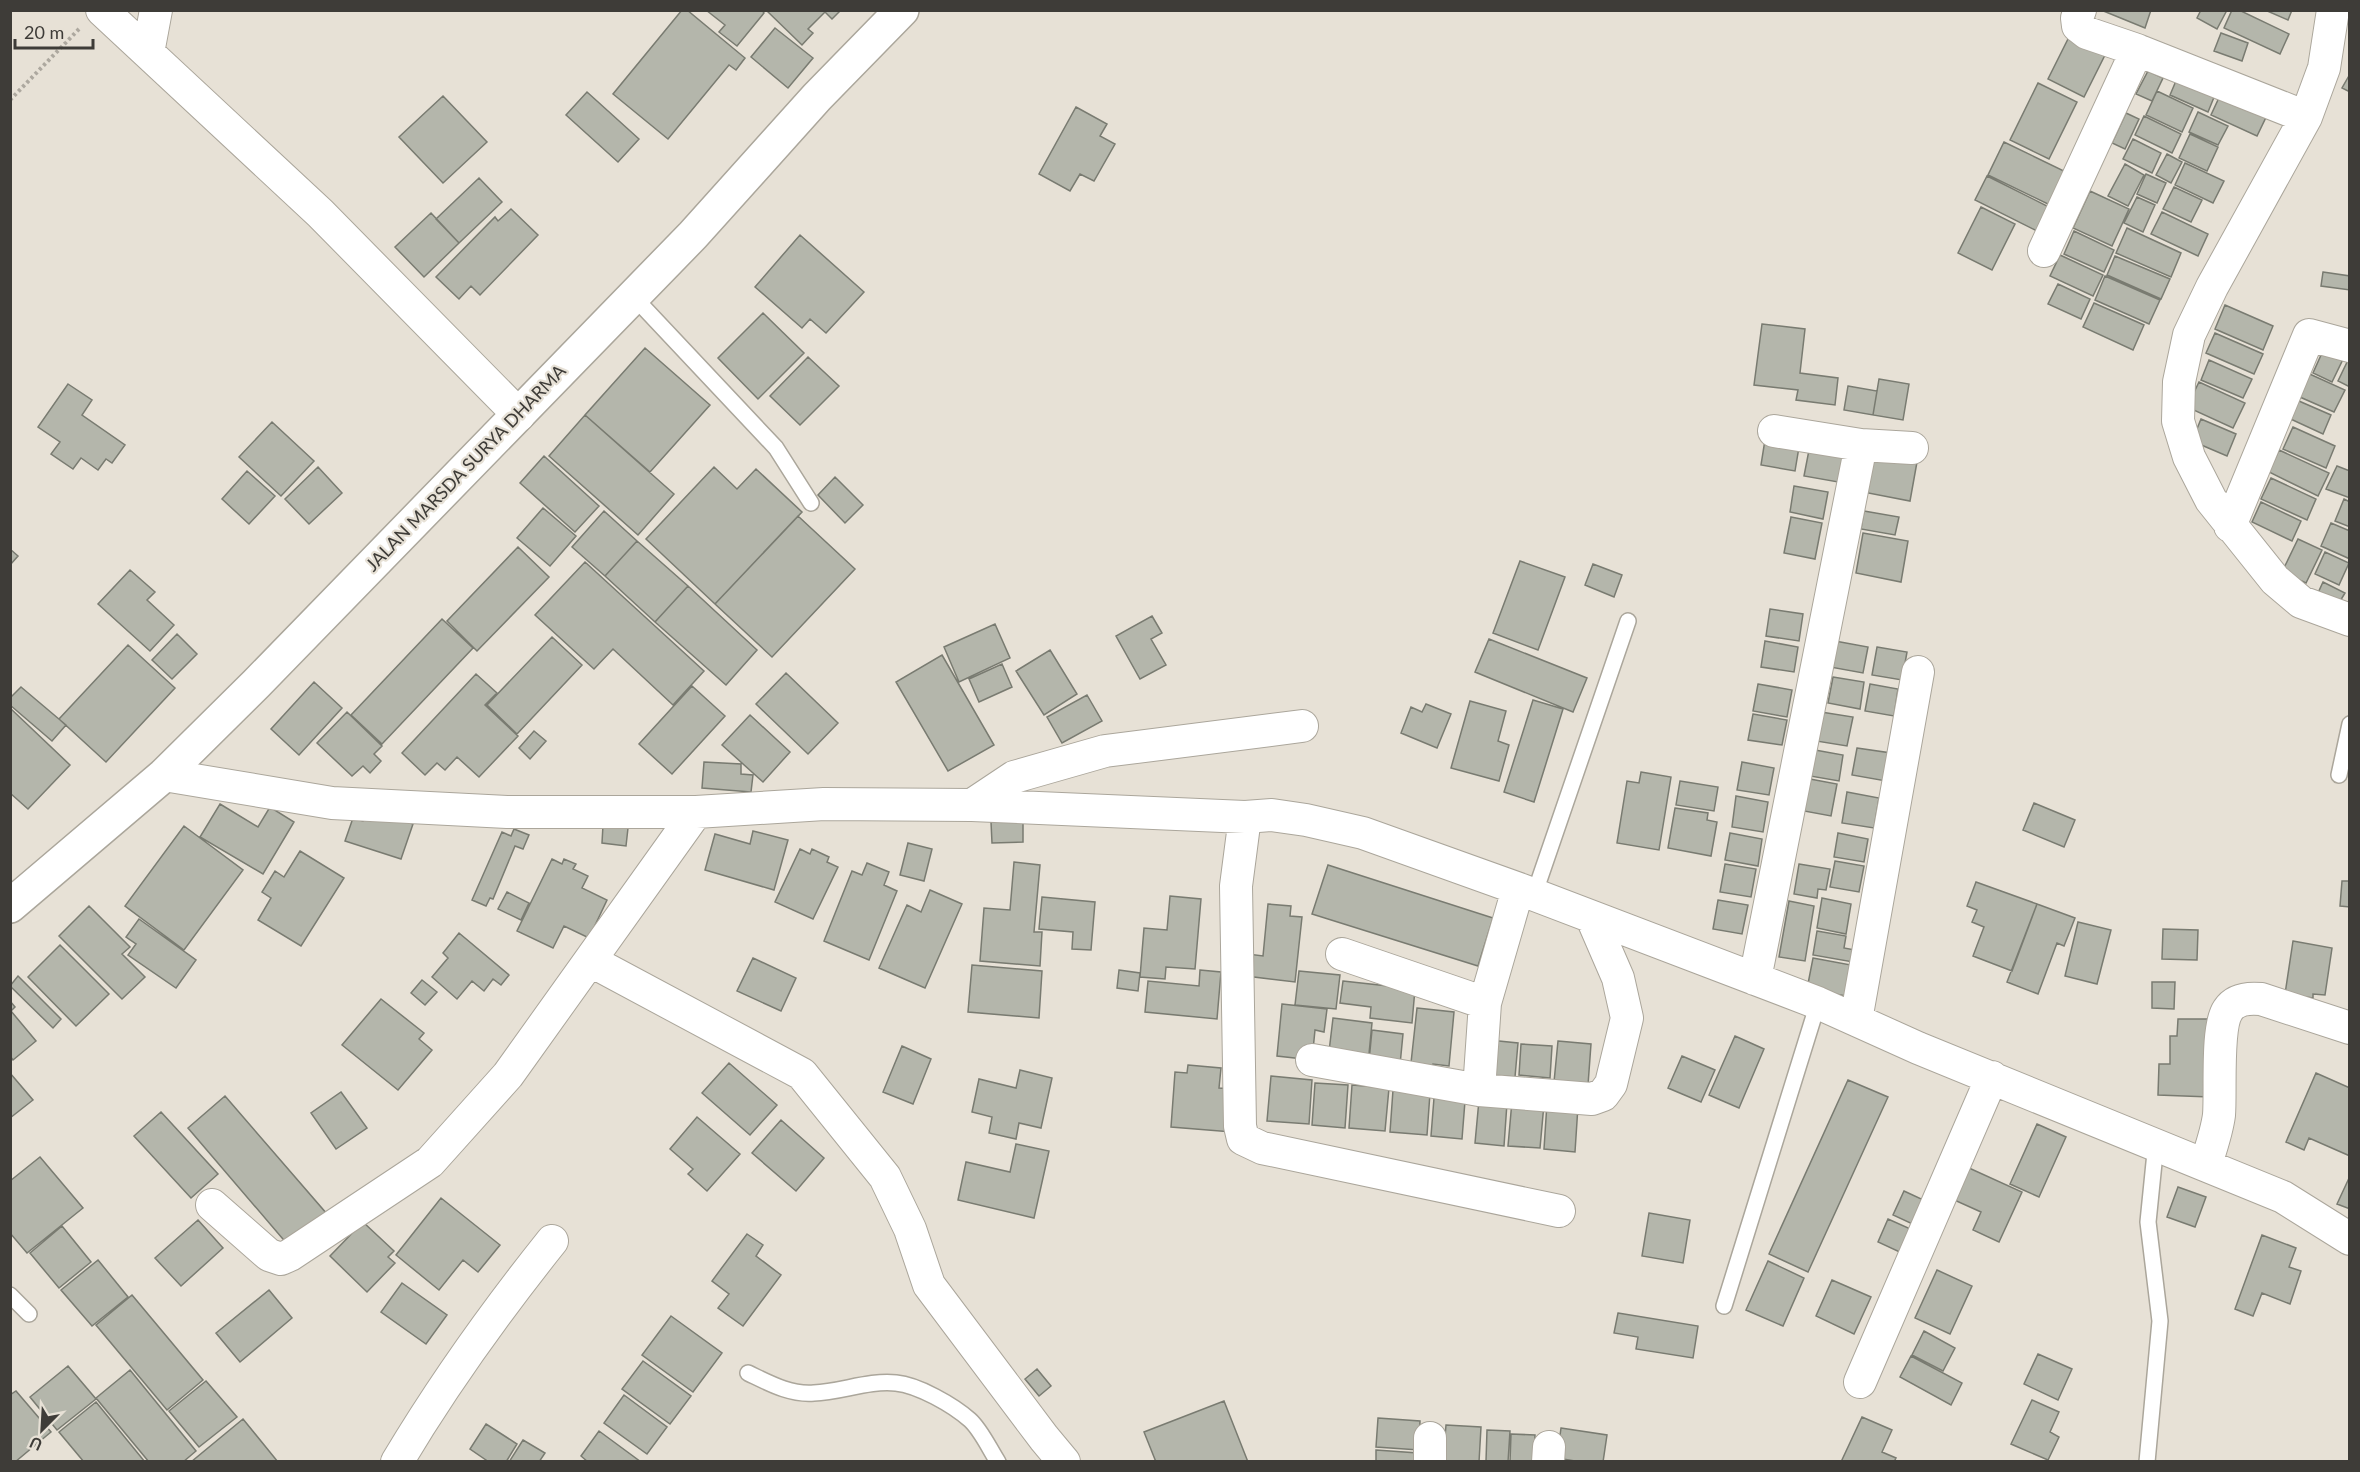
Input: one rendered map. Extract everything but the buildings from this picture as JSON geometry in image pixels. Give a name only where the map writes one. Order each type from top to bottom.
[{"type":"highway","name":"JALAN MARSDA SURYA DHARMA","points":[[14,896],[164,775],[693,235],[817,97],[902,10]]},
{"type":"street","points":[[148,53],[156,10]]},
{"type":"street","points":[[2080,10],[2077,18],[2078,26],[2087,33],[2138,50],[2306,117]]},
{"type":"street","points":[[2333,10],[2324,68],[2306,117],[2212,286],[2189,335],[2179,382],[2178,421],[2189,457],[2211,500],[2275,580],[2301,602],[2349,620]]},
{"type":"street","points":[[92,19],[148,53],[320,213],[519,415]]},
{"type":"street","points":[[2044,251],[2138,50]]},
{"type":"street","points":[[2230,526],[2309,335],[2349,346]]},
{"type":"street","points":[[1774,431],[1861,444],[1912,448]]},
{"type":"street","points":[[1755,979],[1861,444]]},
{"type":"street","points":[[1856,1020],[1918,672]]},
{"type":"street","points":[[972,805],[1014,777],[1105,751],[1302,726]]},
{"type":"street","points":[[164,775],[332,803],[507,812],[696,812],[824,804],[972,805],[1245,817],[1272,815],[1306,820],[1363,833],[1818,1003],[2283,1197],[2349,1239]]},
{"type":"street","points":[[212,1205],[269,1255],[281,1259],[290,1256],[430,1162],[508,1075],[696,812]]},
{"type":"street","points":[[1245,817],[1236,886],[1240,1126],[1243,1139],[1262,1148],[1559,1211]]},
{"type":"street","points":[[1479,1090],[1485,1003],[1526,892]]},
{"type":"street","points":[[1312,1060],[1479,1090],[1592,1099],[1603,1095],[1611,1084],[1627,1018],[1618,978],[1592,918]]},
{"type":"street","points":[[1342,954],[1485,1003]]},
{"type":"street","points":[[591,961],[802,1074],[885,1177],[910,1229],[929,1285],[1044,1438],[1064,1461]]},
{"type":"street","points":[[2206,1164],[2219,1117],[2221,1050],[2228,1010],[2237,1002],[2251,998],[2261,999],[2349,1028]]},
{"type":"street","points":[[1860,1382],[1992,1077]]},
{"type":"street","points":[[397,1461],[432,1405],[521,1280],[552,1241]]},
{"type":"lane","points":[[632,295],[776,448],[811,503]]},
{"type":"lane","points":[[1526,892],[1628,621]]},
{"type":"lane","points":[[2339,775],[2349,724]]},
{"type":"lane","points":[[1724,1306],[1818,1003]]},
{"type":"lane","points":[[2147,1461],[2160,1322],[2148,1222],[2156,1143]]},
{"type":"lane","points":[[10,1295],[29,1314]]},
{"type":"lane","points":[[748,1373],[775,1386],[793,1391],[813,1393],[897,1383],[938,1397],[971,1421],[998,1461]]},
{"type":"path","points":[[10,100],[92,19]]}]
